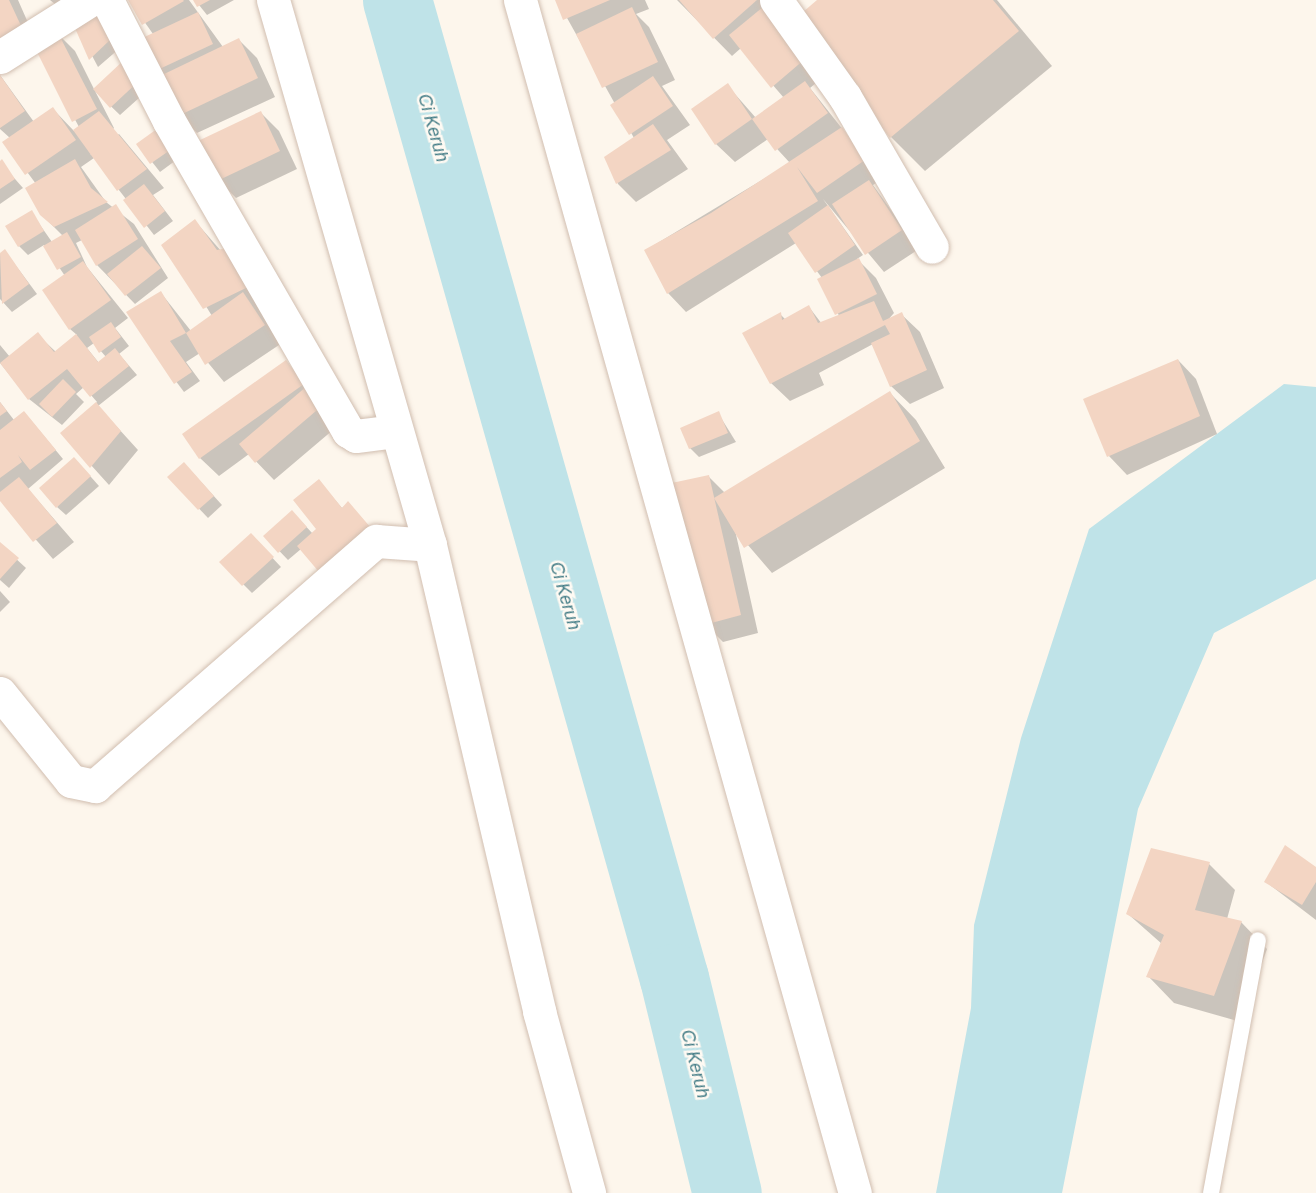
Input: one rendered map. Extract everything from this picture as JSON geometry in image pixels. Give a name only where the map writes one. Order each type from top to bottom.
[{"type":"street","points":[[0,57],[90,0]]},
{"type":"street","points":[[107,0],[169,121],[348,431],[356,436],[395,431]]},
{"type":"street","points":[[273,0],[395,431],[430,545],[539,1011],[589,1193]]},
{"type":"street","points":[[520,0],[855,1193]]},
{"type":"street","points":[[776,0],[845,97],[932,247]]},
{"type":"street","points":[[0,693],[71,781],[95,786],[376,541],[430,545]]},
{"type":"lane","points":[[1211,1193],[1258,940]]},
{"type":"water","points":[[1284,384],[1316,387],[1316,579],[1214,633],[1138,809],[1062,1193],[936,1193],[971,1008],[974,925],[1021,738],[1089,529]]},
{"type":"building","points":[[0,0],[9,0],[23,30],[0,40]]},
{"type":"building","points":[[128,0],[183,0],[184,1],[142,25]]},
{"type":"building","points":[[193,0],[210,0],[197,7]]},
{"type":"building","points":[[555,0],[610,0],[563,20]]},
{"type":"building","points":[[679,0],[757,0],[713,39]]},
{"type":"building","points":[[817,0],[993,0],[1019,31],[890,138],[796,18]]},
{"type":"building","points":[[98,1],[111,39],[89,60],[71,19]]},
{"type":"building","points":[[632,7],[658,62],[602,88],[576,34]]},
{"type":"building","points":[[763,7],[805,59],[771,88],[729,35]]},
{"type":"building","points":[[198,12],[213,44],[153,72],[138,40]]},
{"type":"building","points":[[57,31],[97,109],[72,122],[33,44]]},
{"type":"building","points":[[239,38],[258,78],[178,116],[160,76]]},
{"type":"building","points":[[124,60],[141,79],[110,108],[93,89]]},
{"type":"building","points":[[0,75],[25,111],[0,128]]},
{"type":"building","points":[[653,76],[673,106],[629,135],[610,105]]},
{"type":"building","points":[[805,81],[828,113],[775,151],[752,119]]},
{"type":"building","points":[[728,83],[752,119],[715,145],[691,109]]},
{"type":"building","points":[[53,107],[76,140],[25,175],[2,142]]},
{"type":"building","points":[[99,111],[147,169],[117,191],[73,130]]},
{"type":"building","points":[[261,111],[280,151],[217,181],[198,141]]},
{"type":"building","points":[[653,124],[671,150],[616,184],[604,157]]},
{"type":"building","points":[[161,126],[176,146],[150,164],[136,144]]},
{"type":"building","points":[[842,127],[865,160],[817,193],[797,167],[818,201],[667,294],[644,250],[711,213]]},
{"type":"building","points":[[2,159],[15,179],[0,189],[0,161]]},
{"type":"building","points":[[75,159],[91,188],[108,202],[54,227],[40,215],[25,188]]},
{"type":"building","points":[[869,180],[902,230],[865,255],[832,204]]},
{"type":"building","points":[[144,184],[165,211],[144,228],[123,200]]},
{"type":"building","points":[[116,204],[138,239],[96,266],[75,230]]},
{"type":"building","points":[[828,205],[855,245],[815,273],[788,233]]},
{"type":"building","points":[[32,210],[44,231],[18,247],[5,226]]},
{"type":"building","points":[[195,219],[217,250],[231,247],[250,286],[203,309],[161,245]]},
{"type":"building","points":[[67,232],[81,257],[57,270],[43,246]]},
{"type":"building","points":[[142,246],[161,268],[125,296],[107,274]]},
{"type":"building","points":[[5,249],[29,284],[2,304],[0,253]]},
{"type":"building","points":[[859,258],[877,294],[835,315],[817,279]]},
{"type":"building","points":[[83,261],[111,300],[69,330],[42,290]]},
{"type":"building","points":[[161,291],[186,333],[170,341],[192,372],[174,384],[126,312]]},
{"type":"building","points":[[243,292],[265,325],[205,365],[186,333]]},
{"type":"building","points":[[874,301],[883,321],[902,312],[927,370],[890,387],[871,343],[890,334],[885,325],[770,384],[742,333],[781,312],[782,320],[809,305],[818,323]]},
{"type":"building","points":[[111,322],[121,337],[99,353],[89,337]]},
{"type":"building","points":[[38,332],[54,352],[76,334],[98,362],[115,348],[129,366],[90,397],[67,369],[28,400],[0,363]]},
{"type":"building","points":[[1178,359],[1200,416],[1107,457],[1083,399]]},
{"type":"building","points":[[286,360],[304,384],[199,459],[182,434]]},
{"type":"building","points":[[63,379],[76,392],[52,417],[39,404]]},
{"type":"building","points":[[307,386],[323,405],[255,463],[239,444]]},
{"type":"building","points":[[890,391],[920,441],[744,548],[714,498]]},
{"type":"building","points":[[0,402],[7,411],[0,416]]},
{"type":"building","points":[[96,402],[121,431],[90,468],[60,433]]},
{"type":"building","points":[[24,411],[56,450],[30,470],[18,455],[22,462],[0,478],[0,430]]},
{"type":"building","points":[[719,411],[728,433],[689,449],[680,428]]},
{"type":"building","points":[[74,457],[91,476],[56,508],[39,488]]},
{"type":"building","points":[[184,462],[214,496],[198,510],[167,477]]},
{"type":"building","points":[[709,475],[741,615],[704,625],[667,484]]},
{"type":"building","points":[[19,477],[57,523],[33,542],[0,501],[0,492]]},
{"type":"building","points":[[319,479],[342,508],[348,501],[371,528],[319,572],[297,546],[316,529],[293,500]]},
{"type":"building","points":[[292,510],[307,527],[278,553],[263,536]]},
{"type":"building","points":[[251,533],[274,557],[242,586],[219,562]]},
{"type":"building","points":[[0,542],[19,558],[0,579]]},
{"type":"building","points":[[1285,845],[1316,867],[1316,882],[1302,905],[1264,882]]},
{"type":"building","points":[[1151,848],[1210,862],[1195,910],[1242,921],[1214,996],[1146,977],[1164,935],[1126,914]]},
{"type":"waterway","name":"Ci Keruh","points":[[397,0],[674,978],[727,1193]]}]
